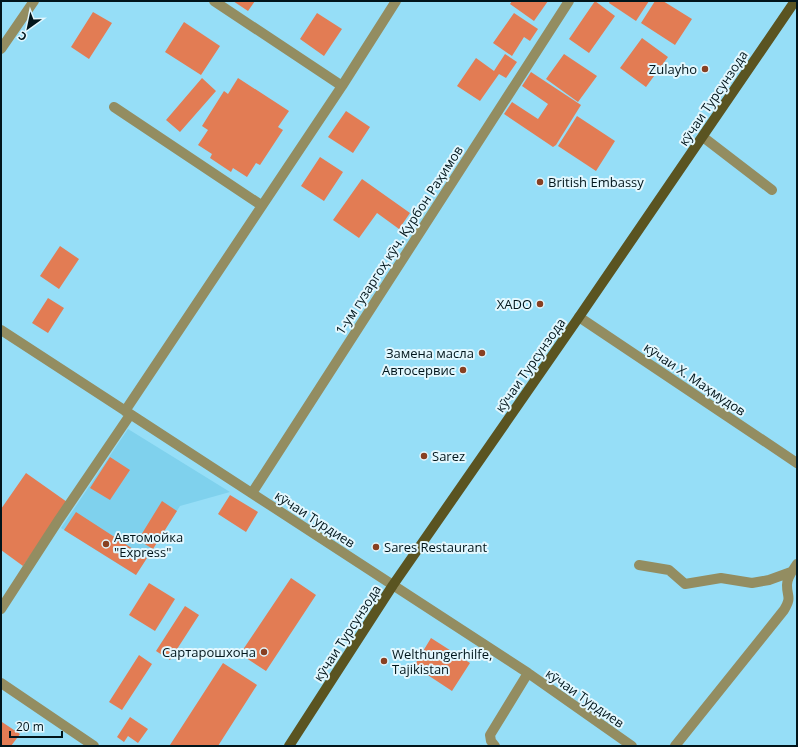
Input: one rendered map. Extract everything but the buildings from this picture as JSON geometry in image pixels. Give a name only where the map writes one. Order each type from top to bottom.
[{"type":"main road","name":"кӯчаи Турсунзода","points":[[289,746],[393,585],[795,1]]},
{"type":"street","points":[[1,49],[34,1]]},
{"type":"street","points":[[1,609],[261,205],[342,86],[396,1]]},
{"type":"street","name":"1-ум гузаргоҳ кӯч. Қурбон Раҳимов","points":[[252,493],[569,1]]},
{"type":"street","points":[[217,2],[342,86]]},
{"type":"street","points":[[114,107],[261,205]]},
{"type":"street","points":[[702,137],[772,190]]},
{"type":"street","name":"кӯчаи Х. Маҳмудов","points":[[579,316],[797,463]]},
{"type":"street","name":"кӯчаи Турдиев","points":[[1,330],[528,673],[632,746]]},
{"type":"street","points":[[639,565],[669,570],[685,584],[721,578],[752,583],[769,580],[794,568]]},
{"type":"street","points":[[675,746],[784,610],[789,601],[787,585],[794,568]]},
{"type":"street","points":[[495,746],[490,738],[492,730],[528,673]]},
{"type":"street","points":[[1,683],[94,746]]},
{"type":"shaded area","name":"Автомойка \"Express\"","points":[[128,429],[230,492],[180,506],[136,575],[61,528]]},
{"type":"place","name":"Zulayho","points":[[705,69]]},
{"type":"place","name":"British Embassy","points":[[540,182]]},
{"type":"place","name":"XADO","points":[[540,304]]},
{"type":"place","name":"Замена масла","points":[[482,353]]},
{"type":"place","name":"Автосервис","points":[[463,370]]},
{"type":"place","name":"Sarez","points":[[424,456]]},
{"type":"place","name":"Автомойка \"Express\"","points":[[106,544]]},
{"type":"place","name":"Sares Restaurant","points":[[376,547]]},
{"type":"place","name":"Сартарошхона","points":[[264,652]]},
{"type":"place","name":"Welthungerhilfe, Tajikistan","points":[[384,661]]}]
